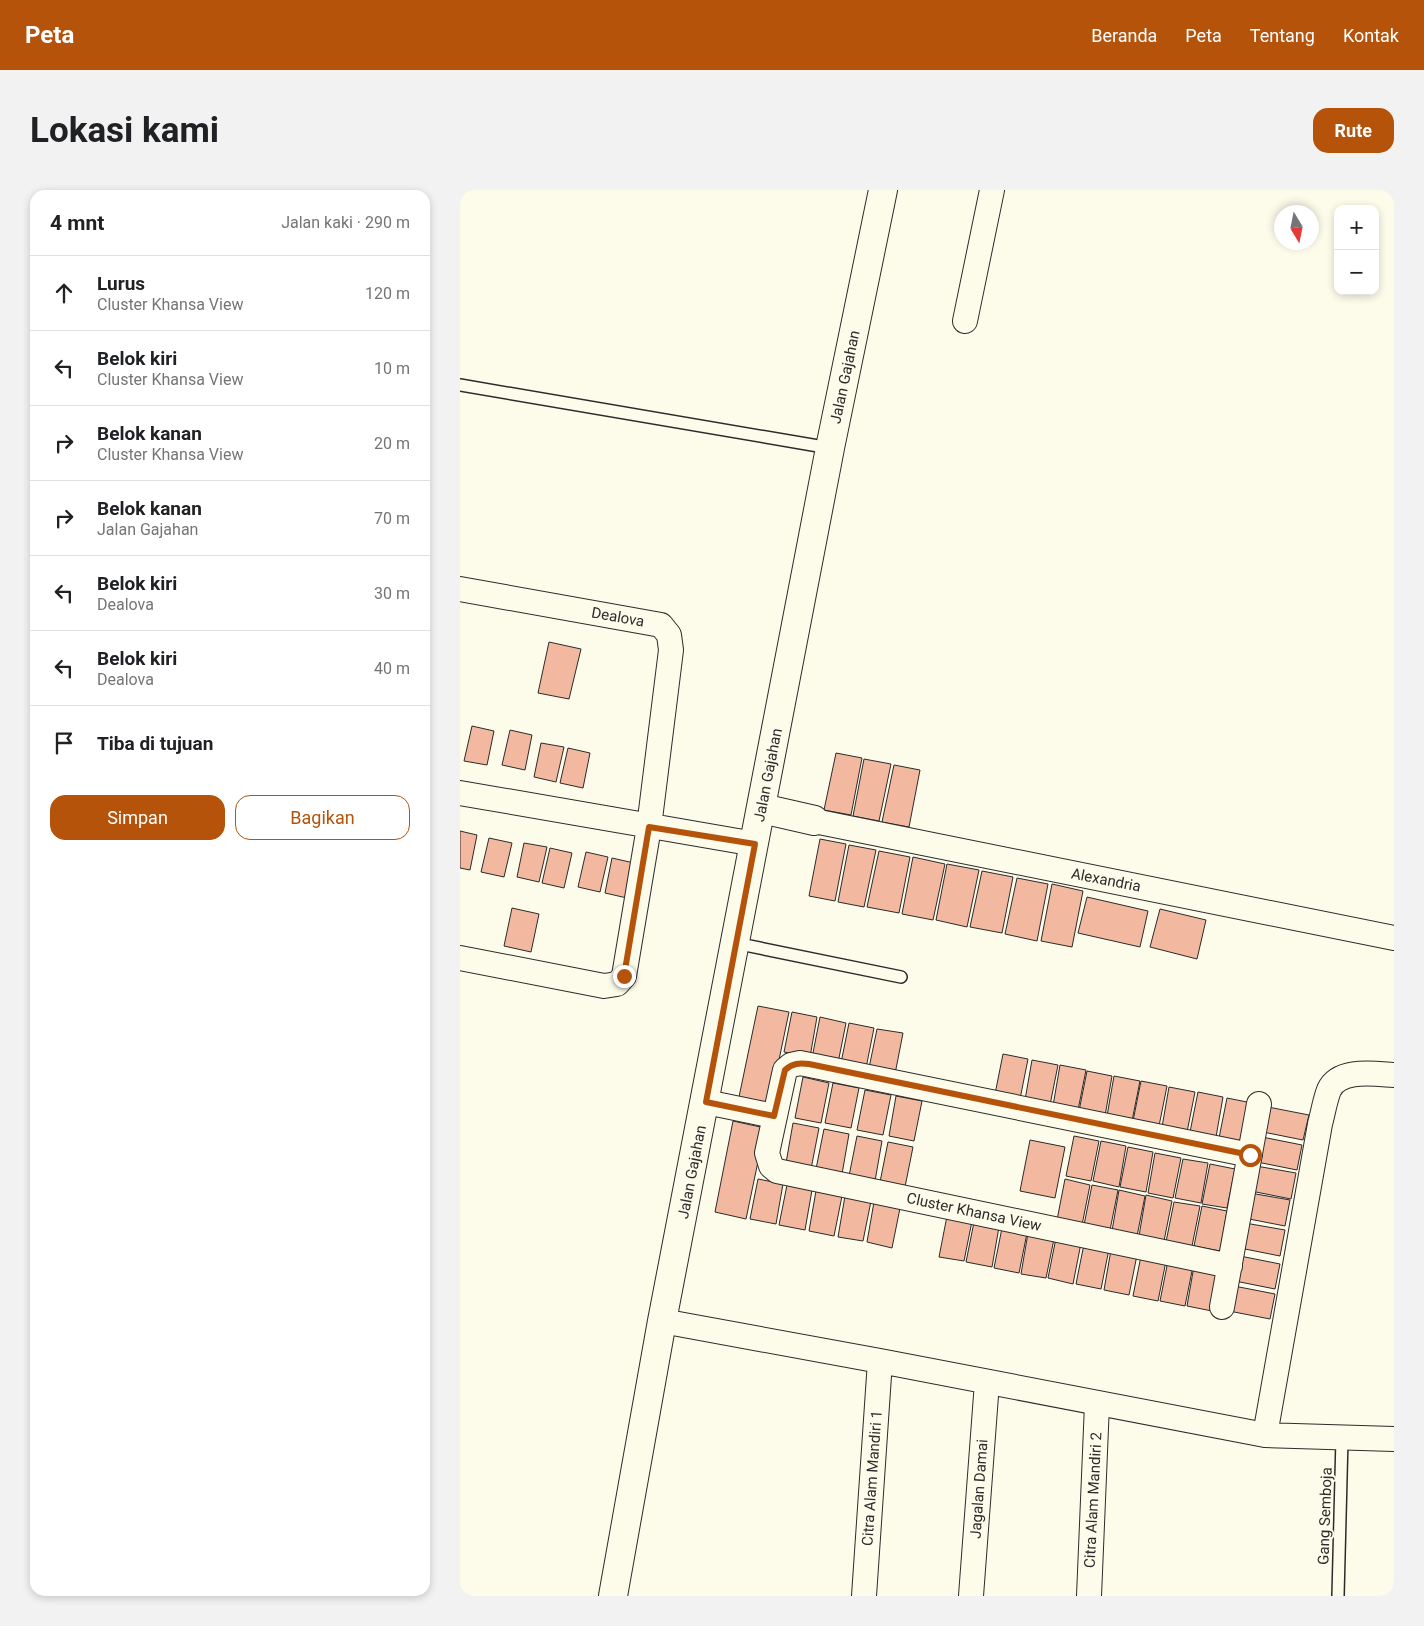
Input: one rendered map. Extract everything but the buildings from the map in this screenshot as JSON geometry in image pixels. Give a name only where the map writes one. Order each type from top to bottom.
[{"type":"street","name":"Jalan Gajahan","points":[[613,1596],[662,1321],[706,1102],[830,448],[883,190]]},
{"type":"street","points":[[965,321],[992,190]]},
{"type":"street","name":"Dealova","points":[[460,589],[661,625],[669,635],[671,650],[649,827],[624,976],[617,984],[604,986],[460,958]]},
{"type":"street","points":[[460,794],[755,844]]},
{"type":"street","name":"Alexandria","points":[[762,808],[814,823],[819,822],[1394,938]]},
{"type":"street","name":"Cluster Khansa View","points":[[1230,1266],[777,1171],[771,1166],[767,1154],[785,1070],[791,1065],[800,1063],[1250,1155]]},
{"type":"street","points":[[1265,1435],[1320,1124],[1330,1088],[1342,1077],[1361,1073],[1394,1075]]},
{"type":"street","points":[[706,1102],[774,1116]]},
{"type":"street","points":[[1222,1307],[1260,1104]]},
{"type":"street","points":[[662,1321],[1265,1435],[1394,1439]]},
{"type":"street","name":"Citra Alam Mandiri 1","points":[[864,1596],[880,1361]]},
{"type":"street","name":"Jagalan Damai","points":[[971,1596],[987,1382]]},
{"type":"street","name":"Citra Alam Mandiri 2","points":[[1088,1596],[1097,1404]]},
{"type":"lane","points":[[460,385],[830,448]]},
{"type":"lane","points":[[735,943],[901,977]]},
{"type":"lane","name":"Gang Semboja","points":[[1338,1596],[1342,1438]]},
{"type":"route","points":[[624,976],[649,827],[755,844],[706,1102],[774,1116],[785,1070],[791,1065],[800,1063],[1250,1155]]}]
